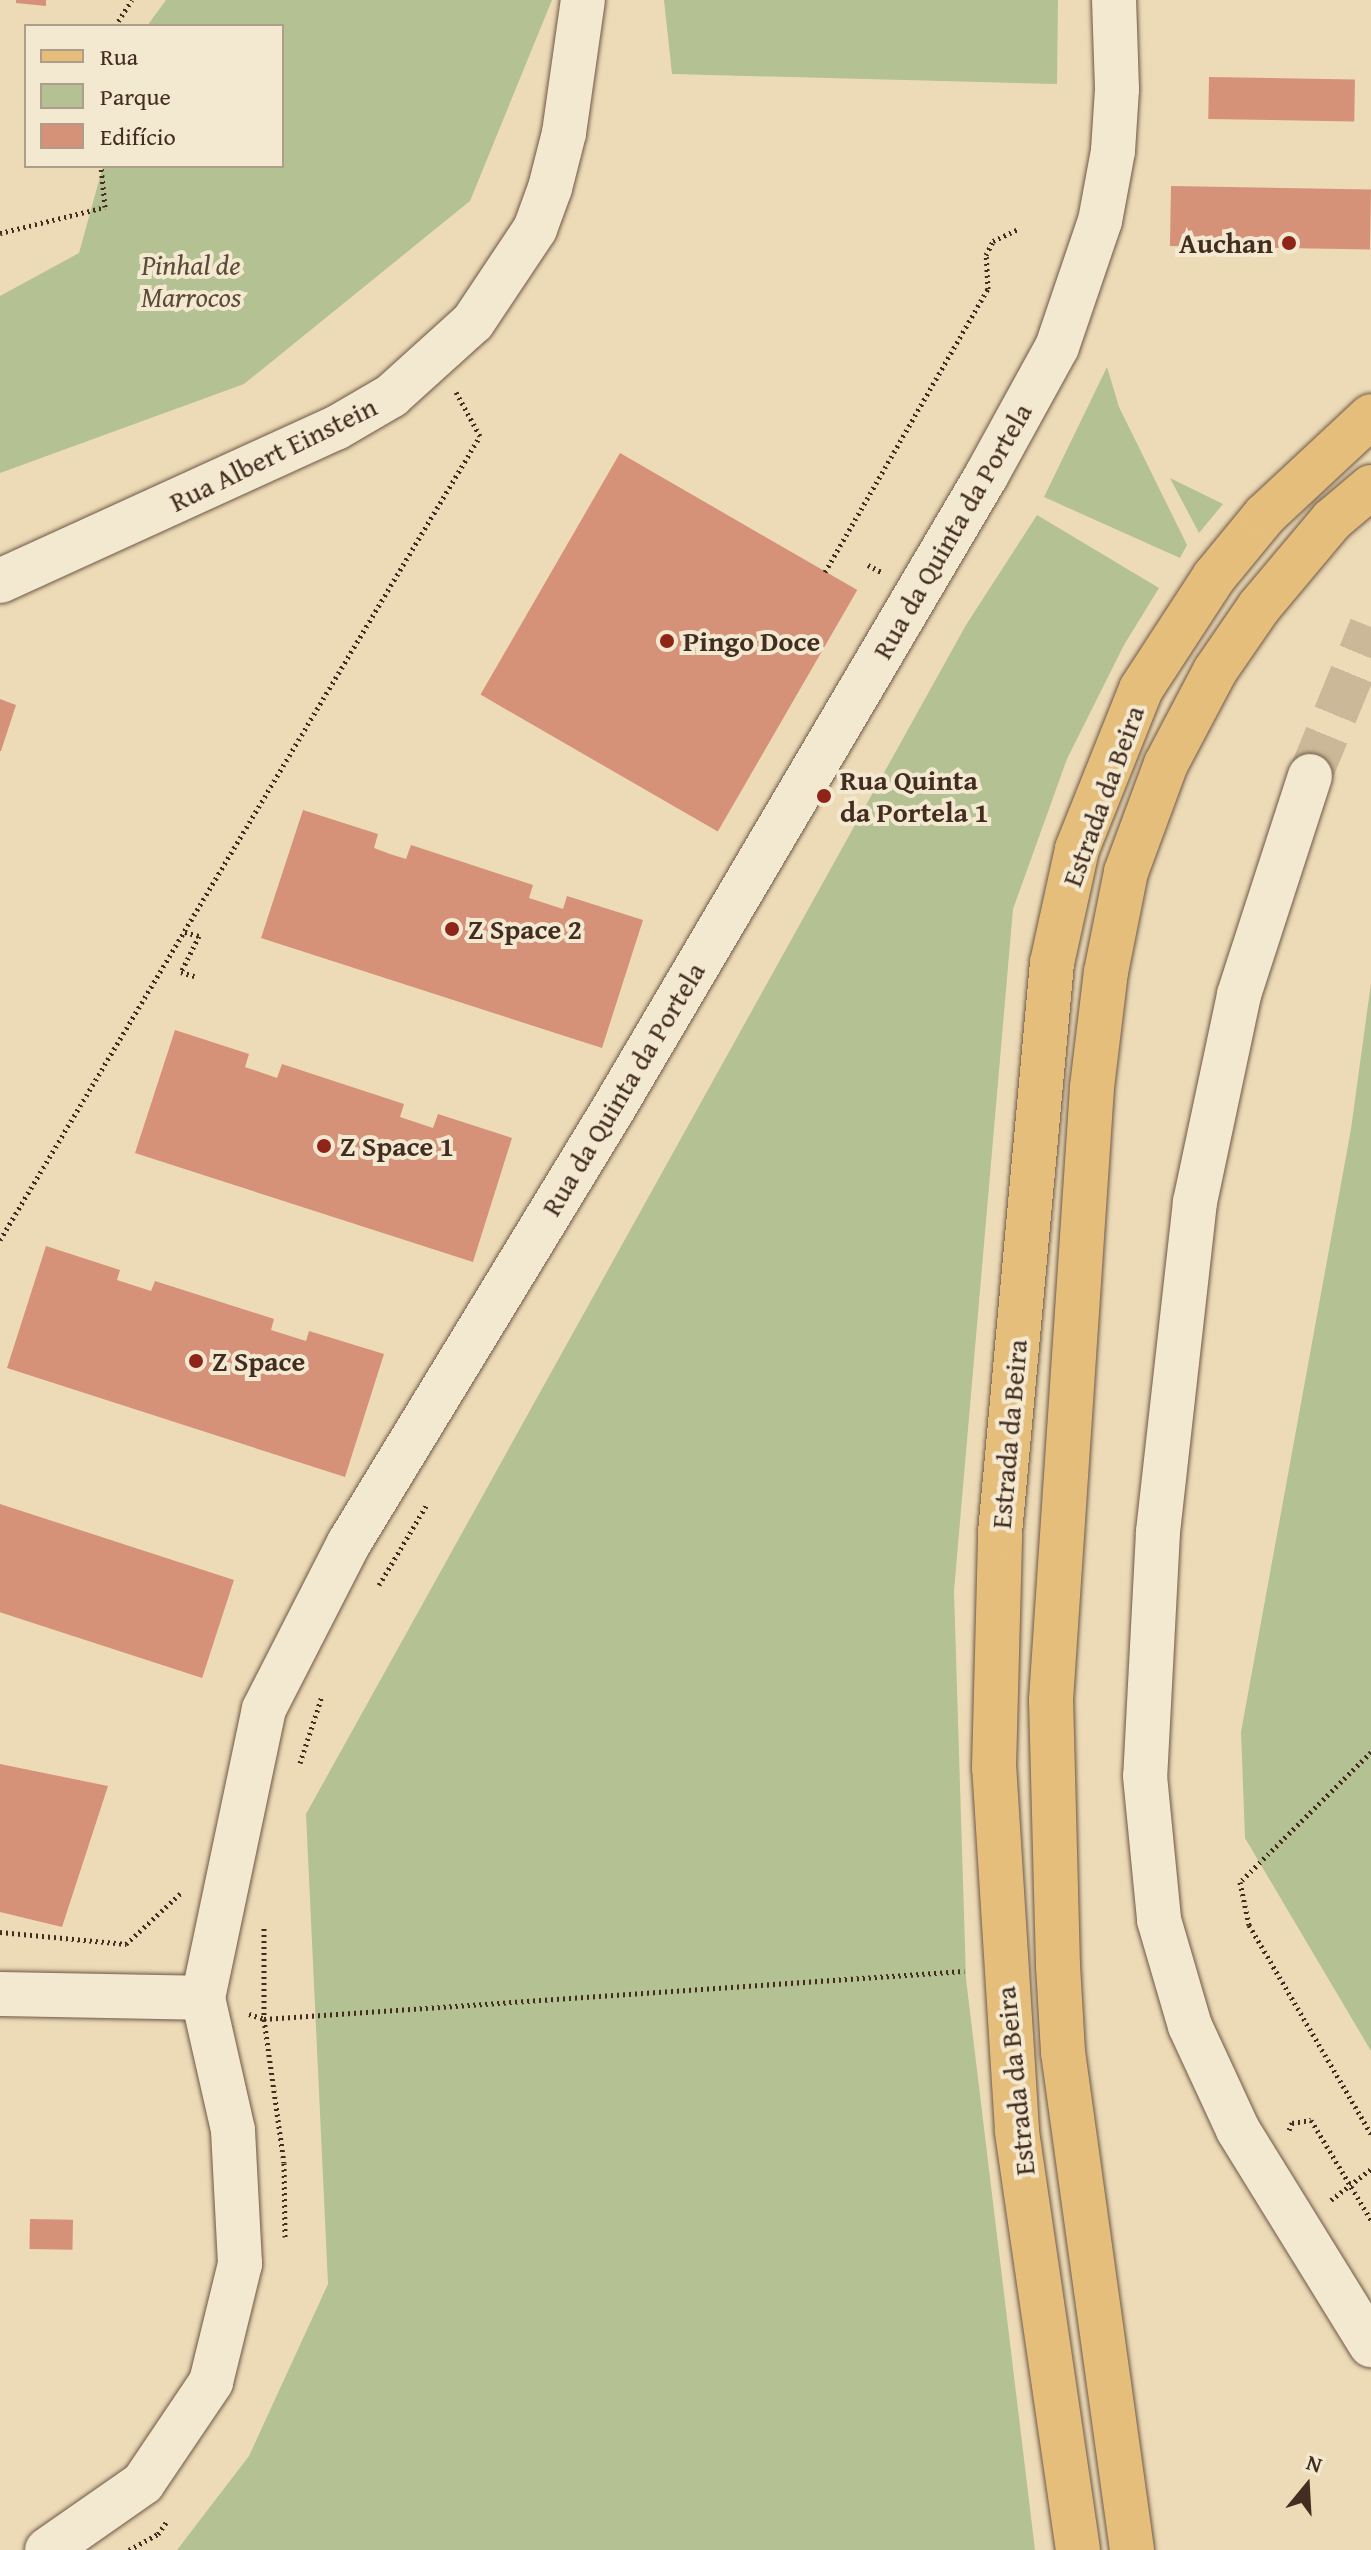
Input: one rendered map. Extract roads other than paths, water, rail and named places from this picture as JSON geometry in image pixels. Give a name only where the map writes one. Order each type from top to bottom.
[{"type":"main road","name":"Estrada da Beira","points":[[1078,2550],[1017,2130],[994,1768],[1000,1533],[1052,963],[1077,849],[1112,755],[1155,665],[1214,577],[1265,515],[1371,416]]},
{"type":"main road","name":"Estrada da Beira","points":[[1132,2550],[1065,2067],[1058,1966],[1051,1700],[1092,1087],[1106,972],[1126,872],[1166,764],[1215,671],[1259,607],[1332,520],[1371,487]]},
{"type":"street","name":"Rua Albert Einstein","points":[[0,581],[336,428],[391,396],[473,322],[535,229],[550,188],[564,133],[583,0]]},
{"type":"street","name":"Rua da Quinta da Portela","points":[[203,1998],[222,1895],[264,1709],[349,1543],[620,1098],[986,476],[1057,347],[1100,221],[1113,151],[1117,89],[1114,0]]},
{"type":"street","points":[[1310,776],[1239,995],[1195,1202],[1159,1518],[1145,1776],[1159,1920],[1190,2026],[1238,2130],[1371,2345]]},
{"type":"street","points":[[0,1994],[203,1998],[233,2130],[240,2264],[211,2382],[143,2483],[47,2550]]},
{"type":"tunnel","points":[[1310,776],[1371,627]]},
{"type":"place","name":"Auchan","points":[[1289,243]]},
{"type":"place","name":"Pingo Doce","points":[[667,641]]},
{"type":"place","name":"Rua Quinta da Portela 1","points":[[824,796]]},
{"type":"place","name":"Z Space 2","points":[[452,929]]},
{"type":"place","name":"Z Space 1","points":[[324,1146]]},
{"type":"place","name":"Z Space","points":[[196,1361]]},
{"type":"park label","name":"Pinhal de Marrocos","points":[[191,281]]}]
